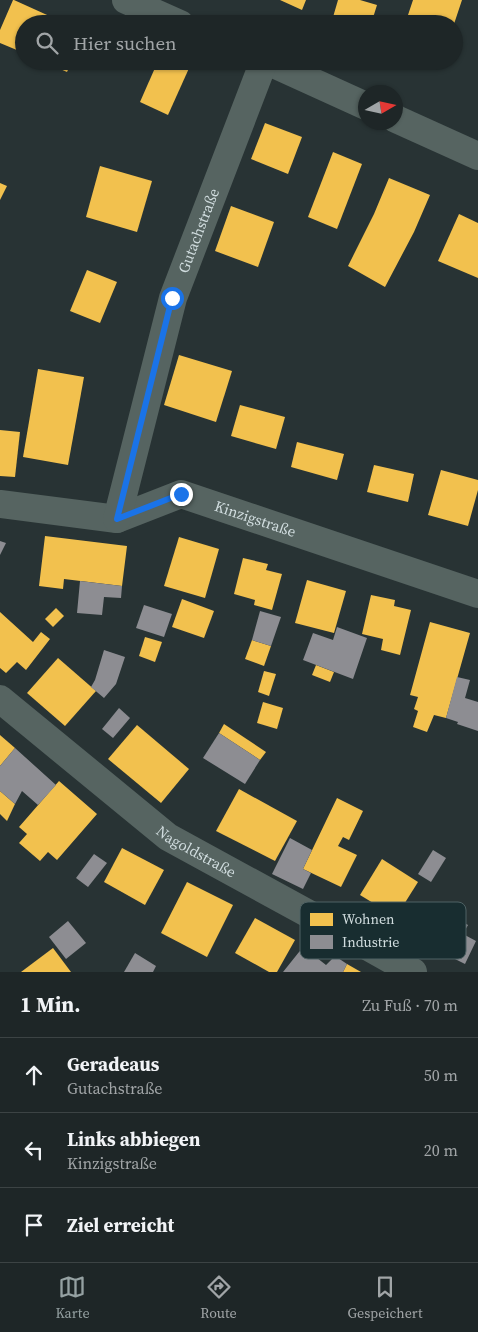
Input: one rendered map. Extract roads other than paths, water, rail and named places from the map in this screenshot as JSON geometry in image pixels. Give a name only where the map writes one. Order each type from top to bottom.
[{"type":"street","points":[[126,0],[160,15]]},
{"type":"street","name":"Gutachstraße","points":[[117,519],[172,298],[262,70]]},
{"type":"street","points":[[286,70],[358,102]]},
{"type":"street","points":[[403,122],[478,156]]},
{"type":"street","name":"Kinzigstraße","points":[[0,504],[117,519],[181,494],[478,594]]},
{"type":"street","name":"Nagoldstraße","points":[[0,699],[168,837],[300,909]]},
{"type":"street","name":"Nagoldstraße","points":[[390,959],[413,972]]}]
